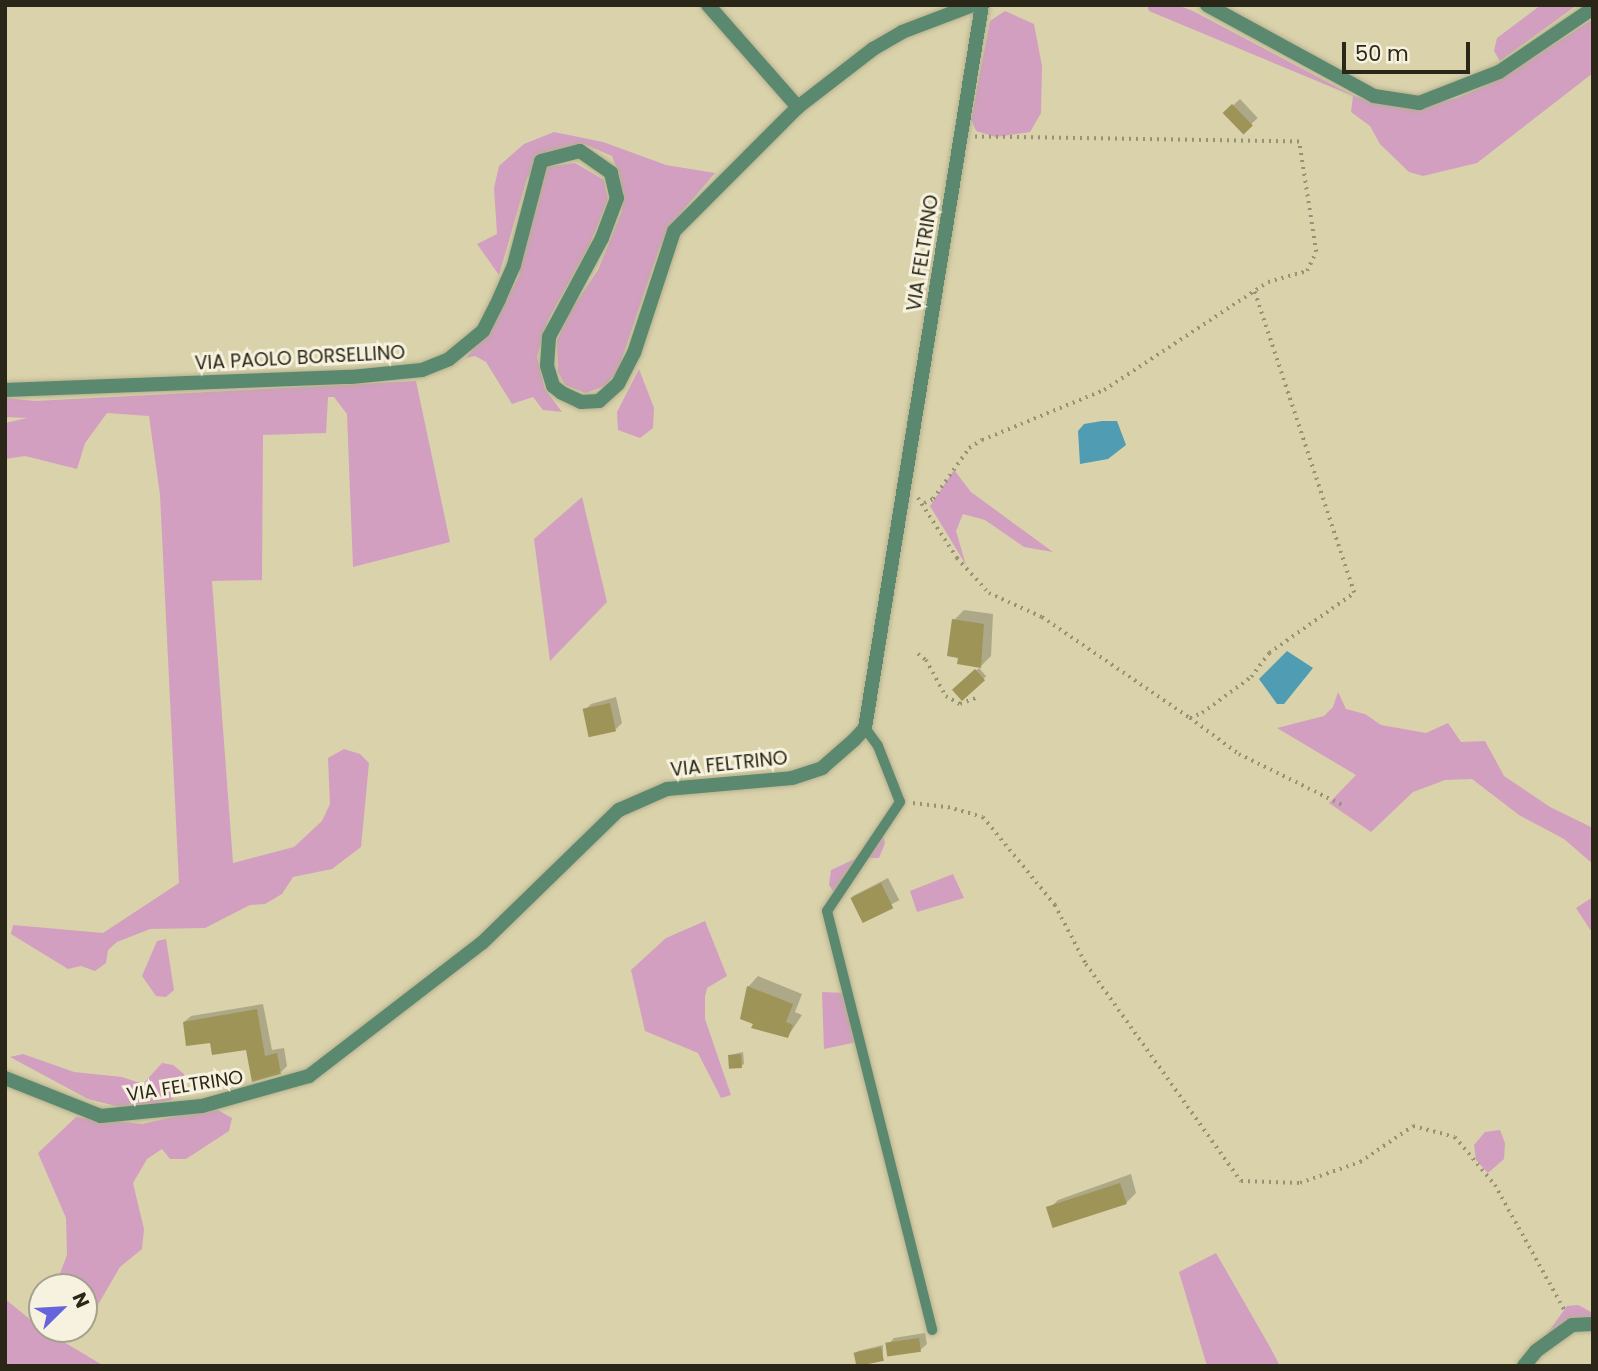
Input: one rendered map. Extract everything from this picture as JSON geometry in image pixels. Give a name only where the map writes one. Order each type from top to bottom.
[{"type":"street","points":[[708,5],[798,107]]},
{"type":"street","name":"VIA PAOLO BORSELLINO","points":[[5,390],[351,377],[422,370],[449,359],[483,331],[499,299],[514,265],[541,161],[580,151],[611,173],[618,198],[602,238],[549,337],[547,366],[553,386],[562,393],[581,402],[598,401],[618,384],[634,353],[674,231],[798,107],[902,32],[973,5]]},
{"type":"street","name":"VIA FELTRINO","points":[[5,1078],[101,1116],[202,1106],[309,1076],[482,943],[619,810],[667,789],[792,778],[838,757],[865,728],[982,5]]},
{"type":"street","points":[[1207,5],[1374,96],[1419,103],[1499,72],[1593,8]]},
{"type":"street","points":[[1524,1366],[1536,1351],[1572,1325],[1593,1324]]},
{"type":"lane","points":[[865,728],[878,746],[900,802],[827,911],[932,1330]]},
{"type":"path","points":[[924,503],[933,499],[969,449],[982,440],[1104,390],[1254,291],[1307,271],[1314,261],[1314,223],[1299,142],[1076,135],[960,138]]},
{"type":"path","points":[[1190,718],[1230,694],[1269,653],[1354,593],[1254,291]]},
{"type":"path","points":[[904,491],[924,503],[957,558],[989,593],[1042,617],[1239,754],[1344,806]]},
{"type":"path","points":[[918,654],[926,660],[946,696],[960,704],[978,697]]},
{"type":"path","points":[[900,802],[948,807],[983,817],[1055,905],[1086,964],[1241,1181],[1300,1183],[1360,1162],[1413,1126],[1455,1138],[1495,1185],[1572,1325]]},
{"type":"shaded area","points":[[1147,5],[1177,5],[1193,11],[1354,96],[1374,102],[1424,106],[1457,98],[1500,79],[1593,19],[1593,73],[1477,163],[1423,176],[1409,172],[1380,144],[1370,126],[1351,112],[1353,96],[1149,11]]},
{"type":"shaded area","points":[[1541,5],[1577,5],[1500,61],[1494,51],[1497,38]]},
{"type":"shaded area","points":[[1005,11],[1034,24],[1042,66],[1041,113],[1030,132],[996,137],[976,131],[971,119],[990,21]]},
{"type":"shaded area","points":[[554,132],[603,142],[666,165],[715,173],[680,214],[659,249],[618,370],[607,385],[586,393],[565,385],[558,372],[557,341],[569,313],[598,270],[622,211],[620,178],[612,156],[584,144],[548,151],[527,178],[499,275],[477,244],[497,234],[494,188],[499,166],[524,144]]},
{"type":"shaded area","points":[[575,163],[604,180],[608,200],[589,246],[548,320],[537,357],[545,389],[562,412],[543,410],[533,397],[512,404],[486,362],[475,356],[466,358],[493,325],[518,278],[541,175],[547,167]]},
{"type":"shaded area","points":[[639,369],[654,408],[653,428],[640,438],[618,430],[617,412]]},
{"type":"shaded area","points":[[416,381],[450,542],[353,567],[347,414],[334,397],[328,397],[326,433],[263,435],[262,580],[212,581],[233,863],[294,847],[322,821],[330,804],[328,758],[344,749],[360,754],[369,763],[361,847],[332,869],[293,877],[282,894],[265,904],[250,905],[205,928],[150,929],[117,942],[108,950],[106,963],[95,971],[81,966],[68,969],[11,934],[13,925],[103,933],[179,883],[160,495],[149,416],[107,413],[85,443],[77,469],[25,456],[5,459],[5,423],[27,418],[5,417],[5,398],[35,401]]},
{"type":"shaded area","points":[[954,470],[971,492],[1053,552],[1024,547],[985,520],[963,514],[956,531],[966,565],[930,506]]},
{"type":"shaded area","points":[[582,497],[607,602],[550,661],[534,539]]},
{"type":"shaded area","points":[[1338,692],[1346,709],[1365,714],[1381,725],[1426,733],[1448,723],[1461,742],[1485,741],[1504,776],[1550,807],[1593,828],[1593,864],[1564,839],[1519,815],[1472,779],[1445,780],[1413,792],[1371,832],[1329,803],[1356,775],[1277,728],[1324,716],[1333,707]]},
{"type":"shaded area","points":[[880,828],[885,843],[879,858],[866,858],[835,894],[829,885],[831,870],[855,859]]},
{"type":"shaded area","points":[[953,874],[964,898],[917,912],[910,891]]},
{"type":"shaded area","points":[[1593,897],[1593,934],[1576,908]]},
{"type":"shaded area","points":[[705,921],[727,976],[707,988],[705,997],[705,1019],[731,1095],[721,1098],[698,1053],[645,1031],[631,970],[666,938]]},
{"type":"shaded area","points":[[166,939],[174,990],[166,997],[156,996],[142,976],[157,941]]},
{"type":"shaded area","points":[[822,992],[845,993],[857,1042],[824,1049]]},
{"type":"shaded area","points":[[23,1054],[74,1072],[122,1077],[143,1084],[162,1063],[173,1065],[184,1074],[183,1089],[171,1100],[154,1105],[120,1107],[88,1099],[10,1057]]},
{"type":"shaded area","points":[[214,1108],[232,1118],[229,1131],[186,1159],[170,1159],[162,1149],[147,1159],[133,1183],[144,1229],[142,1249],[120,1267],[98,1305],[98,1273],[60,1273],[67,1255],[66,1218],[38,1153],[76,1117],[142,1124]]},
{"type":"shaded area","points":[[1500,1130],[1505,1143],[1504,1159],[1488,1173],[1476,1160],[1474,1145],[1485,1132]]},
{"type":"shaded area","points":[[1216,1253],[1280,1366],[1207,1366],[1179,1272]]},
{"type":"shaded area","points":[[5,1299],[28,1318],[28,1343],[65,1343],[104,1366],[5,1366]]},
{"type":"shaded area","points":[[1578,1305],[1593,1313],[1593,1319],[1544,1338],[1567,1306]]},
{"type":"water","points":[[1117,421],[1126,445],[1108,459],[1080,464],[1078,431],[1084,424]]},
{"type":"water","points":[[1287,651],[1313,668],[1284,704],[1277,704],[1259,679]]},
{"type":"building","points":[[1232,104],[1253,126],[1243,135],[1223,113]]},
{"type":"building","points":[[952,619],[984,624],[981,668],[957,664],[958,658],[947,656]]},
{"type":"building","points":[[975,669],[985,680],[962,701],[952,690]]},
{"type":"building","points":[[610,703],[616,731],[589,737],[583,709]]},
{"type":"building","points":[[881,883],[893,908],[863,923],[850,898]]},
{"type":"building","points":[[747,986],[793,1004],[786,1022],[793,1025],[788,1038],[751,1028],[753,1024],[740,1019]]},
{"type":"building","points":[[257,1009],[265,1056],[277,1053],[281,1074],[252,1082],[246,1050],[212,1055],[210,1043],[186,1046],[183,1022]]},
{"type":"building","points":[[741,1054],[742,1068],[729,1069],[728,1055]]},
{"type":"building","points":[[1120,1183],[1127,1204],[1053,1228],[1046,1207]]},
{"type":"building","points":[[919,1338],[921,1352],[887,1357],[885,1343]]},
{"type":"building","points":[[881,1347],[884,1361],[856,1366],[854,1353]]}]
